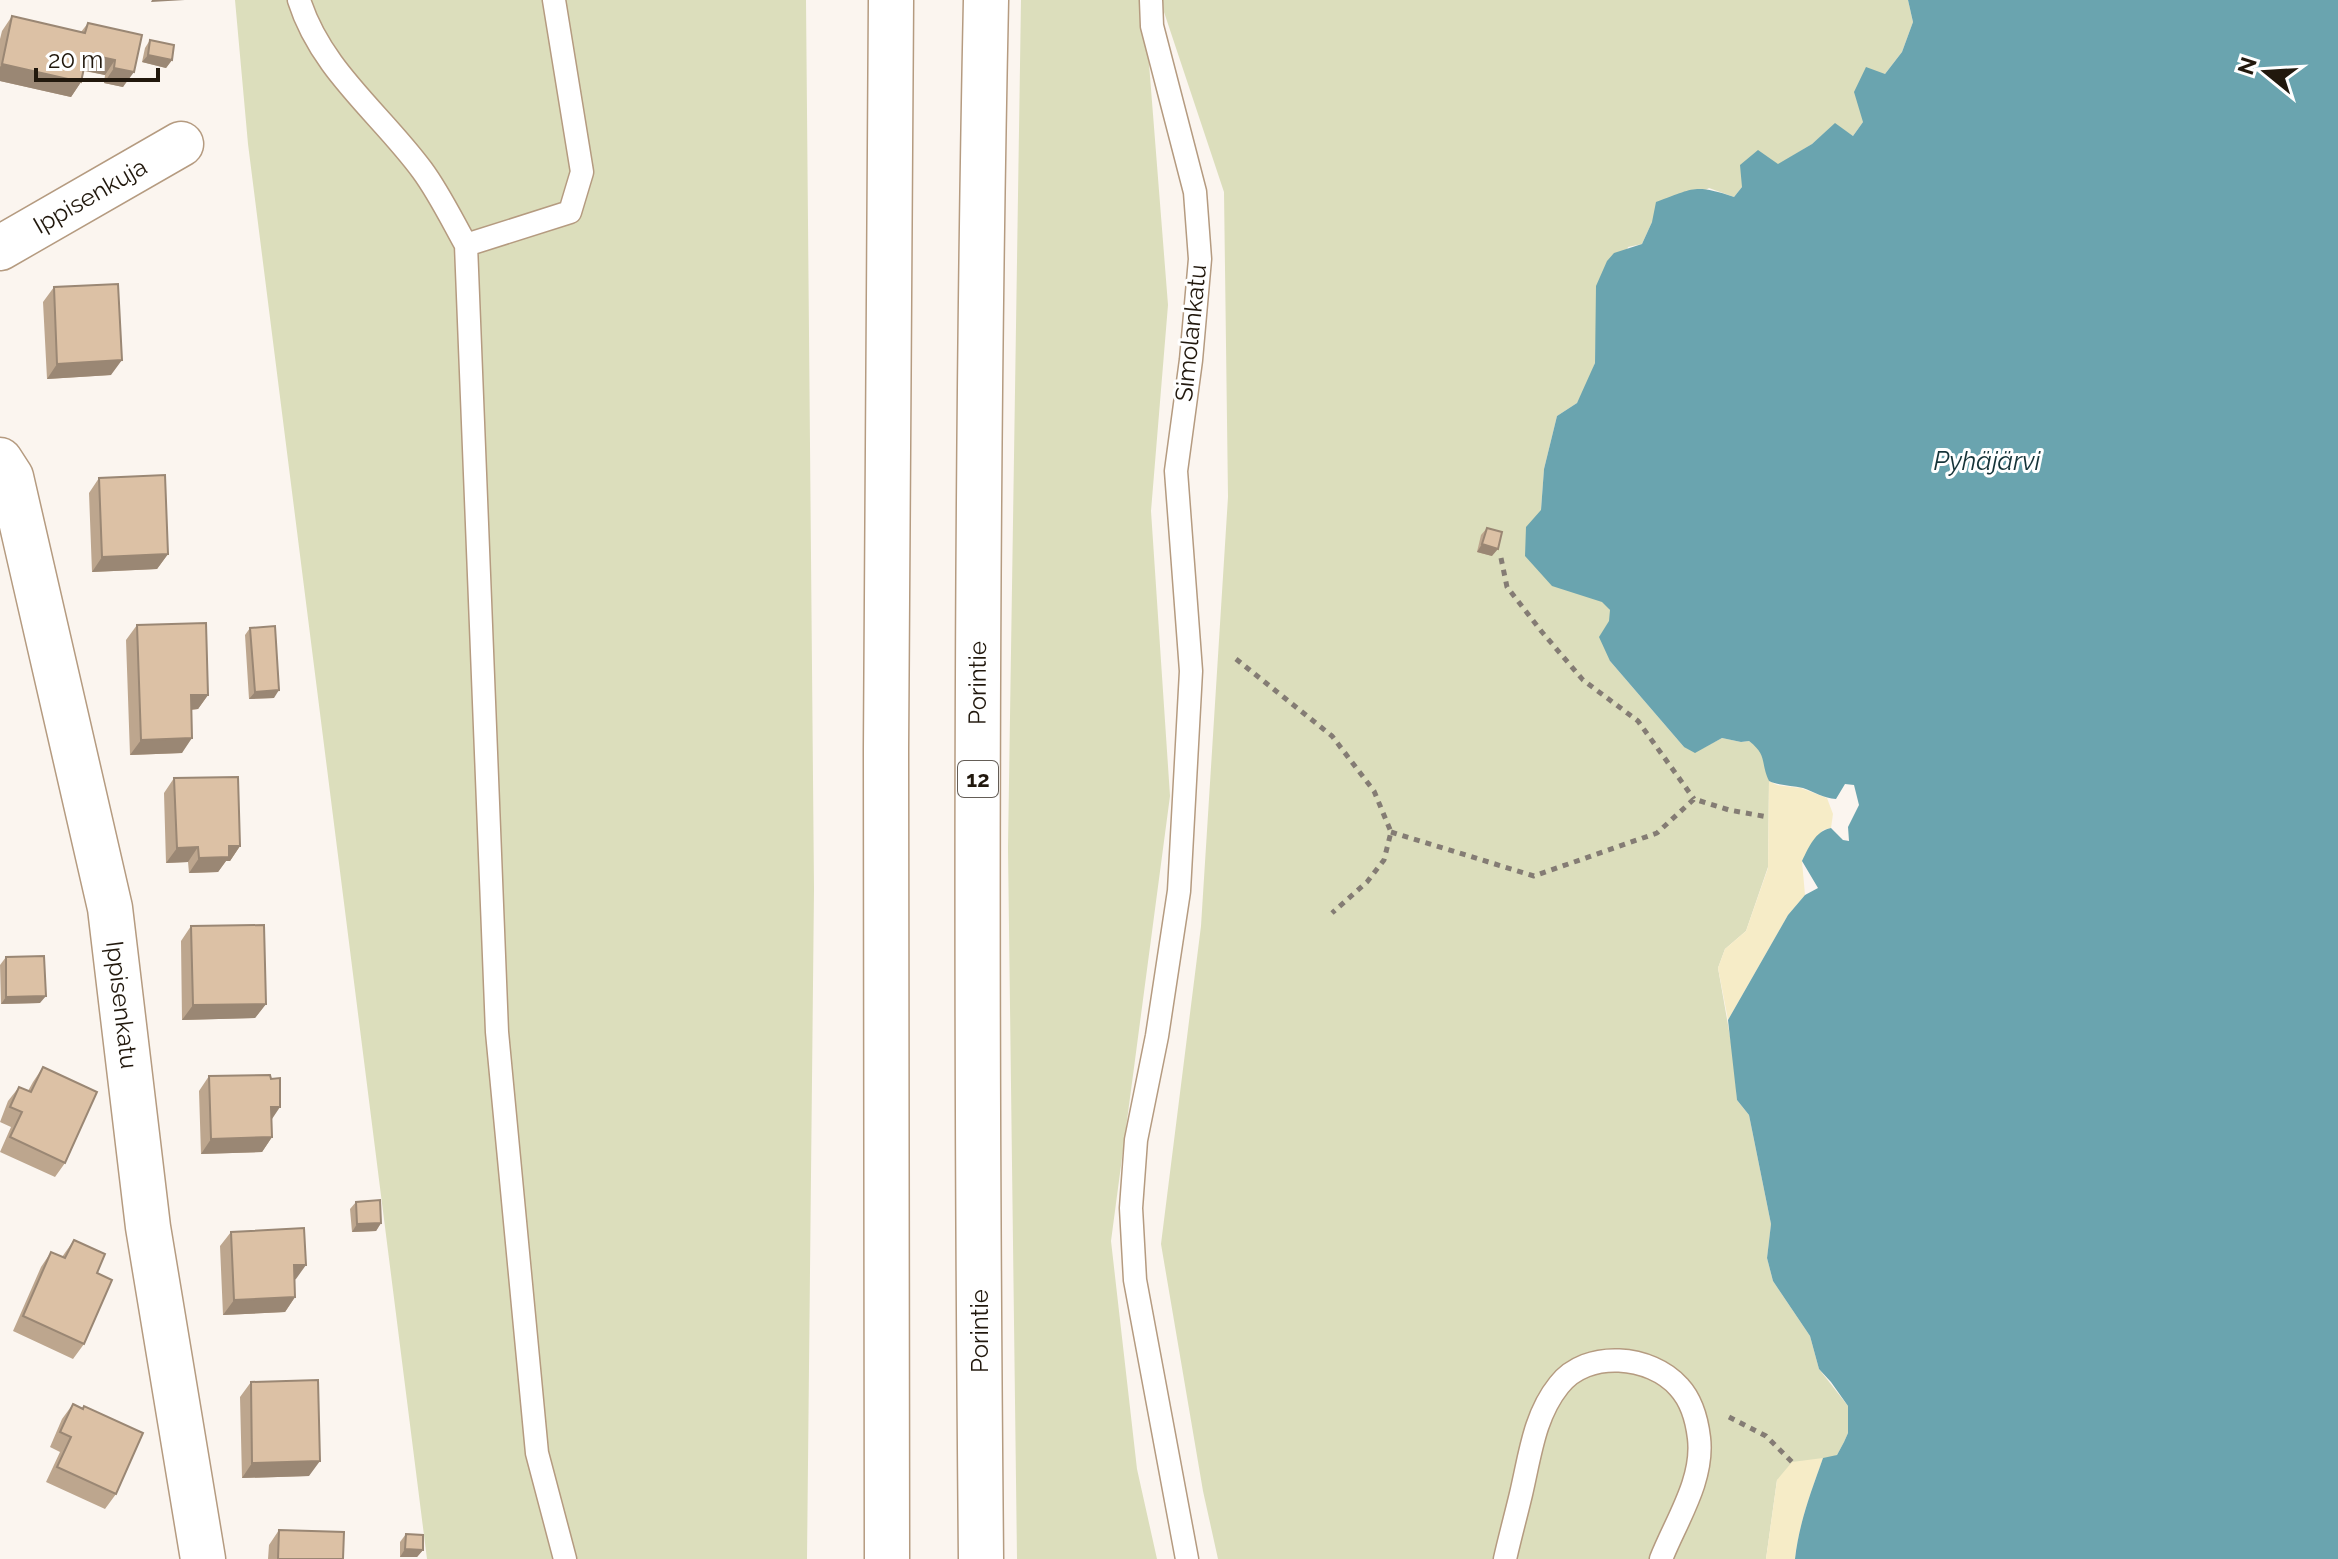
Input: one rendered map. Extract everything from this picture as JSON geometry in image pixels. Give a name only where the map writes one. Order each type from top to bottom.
[{"type":"main road","name":"Porintie","points":[[981,1559],[978,735],[980,271],[986,0]]},
{"type":"main road","points":[[887,1559],[886,749],[890,6]]},
{"type":"main road","name":"Ippisenkuja","points":[[0,248],[181,144]]},
{"type":"main road","name":"Ippisenkatu","points":[[0,460],[11,477],[110,908],[148,1227],[203,1559]]},
{"type":"lane","points":[[299,0],[303,14],[332,67],[423,170],[466,245],[497,1032],[537,1453],[565,1559]]},
{"type":"lane","points":[[466,245],[570,212],[582,172],[554,0]]},
{"type":"lane","name":"Simolankatu","points":[[1151,0],[1152,26],[1195,192],[1200,259],[1191,360],[1176,471],[1191,671],[1179,891],[1157,1036],[1136,1140],[1131,1208],[1135,1280],[1187,1559]]},
{"type":"lane","points":[[1505,1559],[1531,1446],[1547,1402],[1561,1381],[1580,1369],[1600,1361],[1619,1359],[1660,1372],[1679,1387],[1694,1413],[1700,1440],[1691,1490],[1661,1559]]},
{"type":"path","points":[[1501,558],[1507,587],[1542,632],[1583,680],[1638,721],[1694,799],[1729,810],[1768,817]]},
{"type":"path","points":[[1236,659],[1332,736],[1374,791],[1391,832],[1384,860],[1367,882],[1332,913]]},
{"type":"path","points":[[1391,832],[1534,876],[1657,833],[1694,799]]},
{"type":"path","points":[[1687,1400],[1766,1436],[1792,1462]]},
{"type":"green space","points":[[235,0],[806,0],[814,889],[807,1559],[427,1559],[248,144]]},
{"type":"green space","points":[[1021,0],[1144,0],[1168,305],[1151,511],[1170,796],[1111,1241],[1137,1469],[1157,1559],[1017,1559],[1008,848]]},
{"type":"green space","points":[[1160,0],[1908,0],[1913,22],[1902,52],[1885,74],[1863,122],[1853,136],[1835,124],[1812,144],[1742,187],[1734,197],[1709,188],[1652,222],[1642,244],[1628,247],[1596,338],[1595,363],[1588,382],[1577,403],[1557,416],[1544,469],[1541,510],[1610,610],[1610,661],[1684,747],[1703,748],[1722,738],[1749,741],[1760,749],[1764,757],[1769,781],[1768,867],[1746,931],[1725,949],[1718,968],[1734,1059],[1737,1100],[1749,1115],[1771,1224],[1767,1258],[1773,1281],[1810,1336],[1819,1369],[1848,1406],[1848,1433],[1837,1455],[1823,1458],[1777,1480],[1766,1559],[1218,1559],[1203,1491],[1161,1244],[1201,926],[1228,497],[1224,192]]},
{"type":"sand","points":[[1769,781],[1827,798],[1833,814],[1831,828],[1823,830],[1802,861],[1805,895],[1788,915],[1728,1020],[1718,968],[1725,949],[1746,931],[1768,868]]},
{"type":"sand","points":[[1823,1458],[1802,1520],[1795,1559],[1766,1559],[1777,1480],[1792,1462]]},
{"type":"water","name":"Pyhäjärvi","points":[[1908,0],[2338,0],[2338,1559],[1795,1559],[1802,1520],[1823,1458],[1837,1455],[1848,1433],[1848,1406],[1819,1369],[1810,1336],[1773,1281],[1767,1258],[1771,1224],[1749,1115],[1737,1100],[1728,1020],[1788,915],[1805,895],[1818,888],[1802,861],[1813,840],[1831,828],[1843,840],[1849,841],[1848,827],[1859,805],[1854,785],[1845,784],[1836,799],[1769,781],[1761,755],[1749,741],[1722,738],[1695,753],[1684,747],[1610,661],[1599,637],[1609,621],[1610,610],[1602,602],[1552,586],[1525,556],[1526,527],[1541,510],[1544,469],[1557,416],[1577,403],[1595,363],[1596,286],[1607,261],[1614,253],[1642,244],[1652,222],[1656,202],[1695,189],[1734,197],[1742,187],[1740,165],[1758,150],[1778,164],[1812,144],[1835,123],[1853,136],[1863,122],[1854,92],[1866,67],[1885,74],[1902,52],[1913,22]]},
{"type":"building","points":[[12,16],[85,33],[88,23],[142,35],[134,72],[114,68],[115,60],[87,54],[81,82],[2,64]]},
{"type":"building","points":[[150,40],[174,45],[172,60],[148,55]]},
{"type":"building","points":[[118,284],[122,360],[57,364],[54,287]]},
{"type":"building","points":[[165,475],[168,554],[102,557],[99,478]]},
{"type":"building","points":[[1487,528],[1502,532],[1498,549],[1482,544]]},
{"type":"building","points":[[206,623],[208,695],[191,695],[192,738],[141,740],[137,625]]},
{"type":"building","points":[[275,626],[279,690],[255,692],[250,628]]},
{"type":"building","points":[[238,777],[240,846],[229,846],[229,857],[199,858],[198,847],[177,848],[174,778]]},
{"type":"building","points":[[264,925],[266,1004],[193,1005],[191,926]]},
{"type":"building","points":[[44,956],[46,996],[6,997],[6,957]]},
{"type":"building","points":[[43,1067],[97,1092],[65,1163],[10,1137],[22,1112],[10,1107],[19,1087],[31,1092]]},
{"type":"building","points":[[270,1075],[271,1079],[280,1078],[280,1107],[271,1107],[272,1137],[211,1139],[209,1076]]},
{"type":"building","points":[[380,1200],[381,1223],[357,1224],[356,1202]]},
{"type":"building","points":[[304,1228],[306,1265],[294,1265],[295,1297],[234,1300],[231,1232]]},
{"type":"building","points":[[74,1240],[105,1254],[97,1273],[112,1280],[84,1344],[23,1316],[51,1252],[65,1258]]},
{"type":"building","points":[[318,1380],[320,1461],[252,1463],[251,1382]]},
{"type":"building","points":[[73,1404],[143,1433],[116,1494],[57,1467],[71,1437],[60,1432]]},
{"type":"building","points":[[279,1530],[344,1532],[343,1559],[278,1559]]},
{"type":"building","points":[[406,1534],[423,1535],[423,1550],[405,1549]]}]
